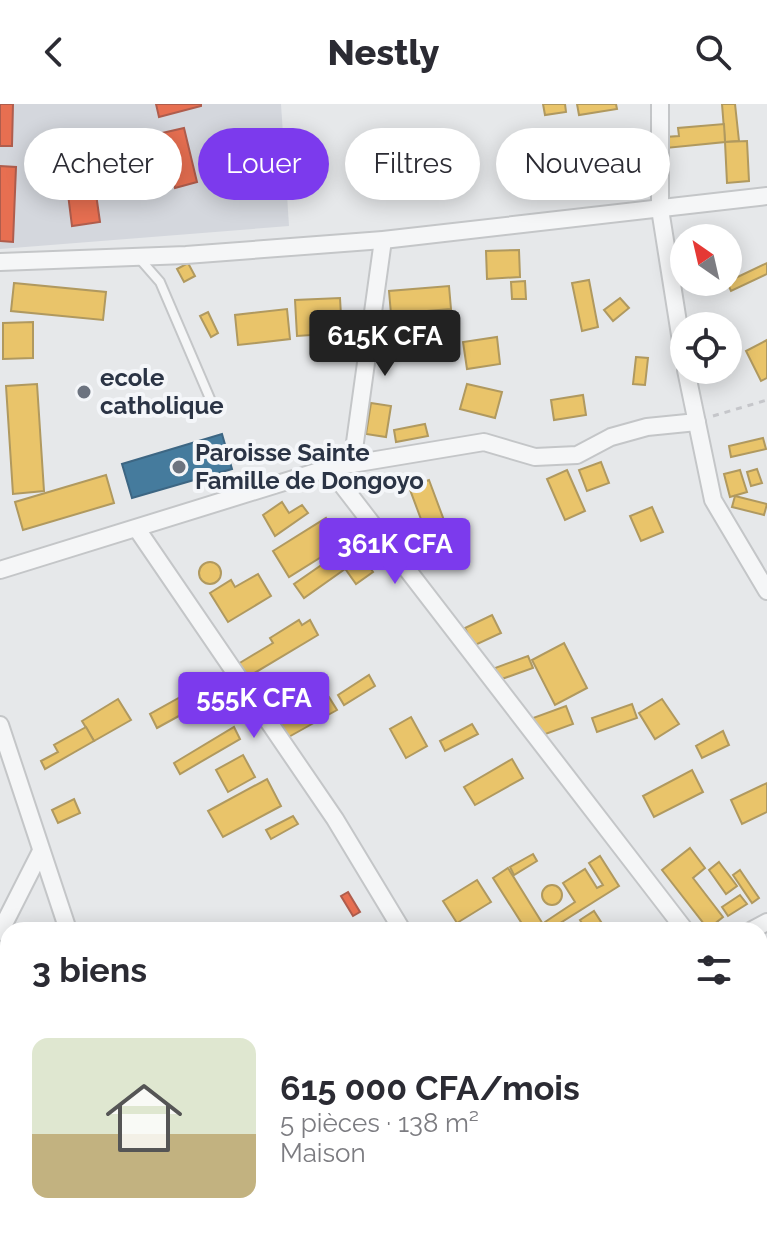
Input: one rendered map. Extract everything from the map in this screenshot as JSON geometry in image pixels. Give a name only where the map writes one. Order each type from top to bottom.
[{"type":"street","points":[[660,104],[660,209],[676,312]]},
{"type":"street","points":[[0,262],[139,257],[383,240],[767,196]]},
{"type":"street","points":[[352,464],[383,240]]},
{"type":"street","points":[[689,384],[713,500],[767,591]]},
{"type":"street","points":[[0,570],[329,468],[484,442],[535,457],[577,455],[611,437],[647,427],[697,422]]},
{"type":"street","points":[[329,468],[679,922]]},
{"type":"street","points":[[137,529],[335,819],[397,922]]},
{"type":"street","points":[[0,725],[65,922]]},
{"type":"street","points":[[5,922],[41,851]]},
{"type":"lane","points":[[139,257],[160,282],[211,401]]},
{"type":"path","points":[[697,422],[767,400]]},
{"type":"shaded area","points":[[0,104],[281,104],[283,128],[198,128],[198,200],[287,200],[289,226],[0,249]]},
{"type":"building: Logements","points":[[543,104],[565,104],[566,112],[545,115]]},
{"type":"building: Logements","points":[[577,104],[616,104],[617,109],[579,115]]},
{"type":"building: Logements","points":[[722,104],[735,104],[739,141],[725,142]]},
{"type":"building: Logements","points":[[724,124],[725,142],[670,148],[670,137],[679,136],[678,128]]},
{"type":"building: Logements","points":[[747,141],[749,181],[727,183],[725,142]]},
{"type":"building: Logements","points":[[519,250],[520,277],[487,279],[486,251]]},
{"type":"building: Logements","points":[[188,263],[195,276],[184,282],[177,269]]},
{"type":"building: Logements","points":[[767,263],[767,274],[742,286],[742,275]]},
{"type":"building: Logements","points":[[589,280],[598,327],[582,331],[572,283]]},
{"type":"building: Logements","points":[[525,281],[526,299],[512,299],[511,282]]},
{"type":"building: Logements","points":[[14,283],[106,292],[103,320],[11,311]]},
{"type":"building: Logements","points":[[449,286],[451,309],[391,314],[389,291]]},
{"type":"building: Logements","points":[[340,298],[342,333],[297,336],[295,300]]},
{"type":"building: Logements","points":[[620,298],[629,308],[613,321],[604,310]]},
{"type":"building: Logements","points":[[287,309],[290,339],[238,345],[235,315]]},
{"type":"building: Logements","points":[[208,312],[218,333],[211,337],[200,316]]},
{"type":"building: Logements","points":[[33,322],[33,358],[3,359],[3,323]]},
{"type":"building: Logements","points":[[497,337],[500,364],[467,369],[463,342]]},
{"type":"building: Logements","points":[[767,340],[767,378],[761,381],[746,351]]},
{"type":"building: Logements","points":[[636,357],[648,358],[645,385],[633,384]]},
{"type":"building: Logements","points":[[37,384],[44,491],[13,494],[6,386]]},
{"type":"building: Logements","points":[[467,384],[502,392],[495,418],[460,409]]},
{"type":"building: Logements","points":[[583,395],[586,415],[554,420],[551,400]]},
{"type":"building: Logements","points":[[371,403],[391,406],[386,437],[366,434]]},
{"type":"building: Logements","points":[[425,424],[428,436],[396,442],[394,430]]},
{"type":"building: Logements","points":[[763,438],[766,449],[731,457],[729,446]]},
{"type":"building: Logements","points":[[601,462],[609,483],[587,491],[579,470]]},
{"type":"building: Logements","points":[[757,469],[762,483],[751,486],[747,472]]},
{"type":"building: Logements","points":[[567,470],[585,511],[565,520],[547,479]]},
{"type":"building: Logements","points":[[740,470],[747,492],[730,497],[724,474]]},
{"type":"building: Logements","points":[[106,475],[114,503],[23,530],[15,502]]},
{"type":"building: Logements","points":[[429,480],[445,523],[425,530],[409,487]]},
{"type":"building: Logements","points":[[735,496],[767,504],[764,515],[732,507]]},
{"type":"building: Logements","points":[[282,502],[289,513],[302,505],[308,513],[275,536],[263,515]]},
{"type":"building: Logements","points":[[652,507],[663,532],[641,541],[630,516]]},
{"type":"building: Logements","points":[[326,518],[342,544],[289,577],[273,551]]},
{"type":"building: Logements","points":[[357,548],[373,572],[356,584],[339,560]]},
{"type":"building: Logements","points":[[336,555],[345,569],[304,598],[294,584]]},
{"type":"building: Logements","points":[[210,562],[218,565],[221,573],[218,581],[210,584],[202,581],[199,573],[202,565]]},
{"type":"building: Logements","points":[[258,574],[271,596],[228,622],[210,593],[231,580],[235,587]]},
{"type":"building: Logements","points":[[492,615],[501,633],[473,646],[465,628]]},
{"type":"building: Logements","points":[[299,620],[302,625],[310,620],[318,635],[246,678],[238,664],[273,643],[270,638]]},
{"type":"building: Logements","points":[[564,643],[587,688],[555,705],[532,660]]},
{"type":"building: Logements","points":[[528,656],[533,668],[499,680],[495,668]]},
{"type":"building: Logements","points":[[369,675],[375,686],[344,705],[338,695]]},
{"type":"building: Logements","points":[[209,681],[217,695],[157,728],[150,714]]},
{"type":"building: Logements","points":[[329,697],[337,710],[285,739],[277,726]]},
{"type":"building: Logements","points":[[118,699],[131,720],[94,741],[82,721]]},
{"type":"building: Logements","points":[[662,699],[679,724],[655,739],[639,713]]},
{"type":"building: Logements","points":[[632,704],[637,718],[597,732],[592,718]]},
{"type":"building: Logements","points":[[566,706],[573,724],[540,736],[533,718]]},
{"type":"building: Logements","points":[[411,717],[427,746],[406,758],[390,729]]},
{"type":"building: Logements","points":[[472,724],[478,734],[445,751],[440,741]]},
{"type":"building: Logements","points":[[86,727],[94,741],[45,769],[41,761],[58,752],[54,745]]},
{"type":"building: Logements","points":[[234,727],[240,739],[180,774],[174,763]]},
{"type":"building: Logements","points":[[723,731],[729,745],[702,758],[696,746]]},
{"type":"building: Logements","points":[[243,755],[255,777],[228,792],[216,770]]},
{"type":"building: Logements","points":[[512,759],[523,778],[475,805],[464,787]]},
{"type":"building: Logements","points":[[692,770],[703,792],[654,817],[643,796]]},
{"type":"building: Logements","points":[[267,779],[281,806],[223,837],[208,811]]},
{"type":"building: Logements","points":[[767,783],[767,812],[742,824],[731,800]]},
{"type":"building: Logements","points":[[74,799],[80,813],[58,823],[52,810]]},
{"type":"building: Logements","points":[[293,816],[298,824],[271,839],[266,830]]},
{"type":"building: Logements","points":[[690,848],[705,868],[693,878],[723,917],[717,922],[703,922],[662,870]]},
{"type":"building: Logements","points":[[533,854],[537,861],[514,875],[510,867]]},
{"type":"building: Logements","points":[[600,856],[619,886],[562,922],[545,922],[575,902],[563,883],[585,869],[597,888],[603,885],[589,863]]},
{"type":"building: Logements","points":[[719,862],[737,886],[726,894],[709,870]]},
{"type":"building: Logements","points":[[508,868],[542,922],[521,922],[493,878]]},
{"type":"building: Logements","points":[[740,870],[759,898],[752,903],[733,875]]},
{"type":"building: Logements","points":[[477,880],[491,902],[456,922],[443,901]]},
{"type":"building: Logements","points":[[552,885],[559,888],[562,895],[559,902],[552,905],[545,902],[542,895],[545,888]]},
{"type":"building: Logements","points":[[740,895],[747,904],[728,916],[722,907]]},
{"type":"building: Logements","points":[[594,911],[601,922],[581,922]]},
{"type":"building: Commerces","points":[[0,104],[13,104],[12,146],[0,146]]},
{"type":"building: Commerces","points":[[156,104],[201,104],[201,106],[159,117]]},
{"type":"building: Commerces","points":[[182,128],[197,182],[182,186]]},
{"type":"building: Commerces","points":[[0,166],[16,167],[13,242],[0,241]]},
{"type":"building: Commerces","points":[[69,200],[97,200],[100,222],[72,226]]},
{"type":"building: Commerces","points":[[348,892],[360,912],[353,916],[341,896]]},
{"type":"building: Public","points":[[222,434],[232,469],[132,498],[122,464]]},
{"type":"place","name":"ecole catholique","points":[[84,392]]},
{"type":"place","name":"Paroisse Sainte Famille de Dongoyo","points":[[179,467]]}]
